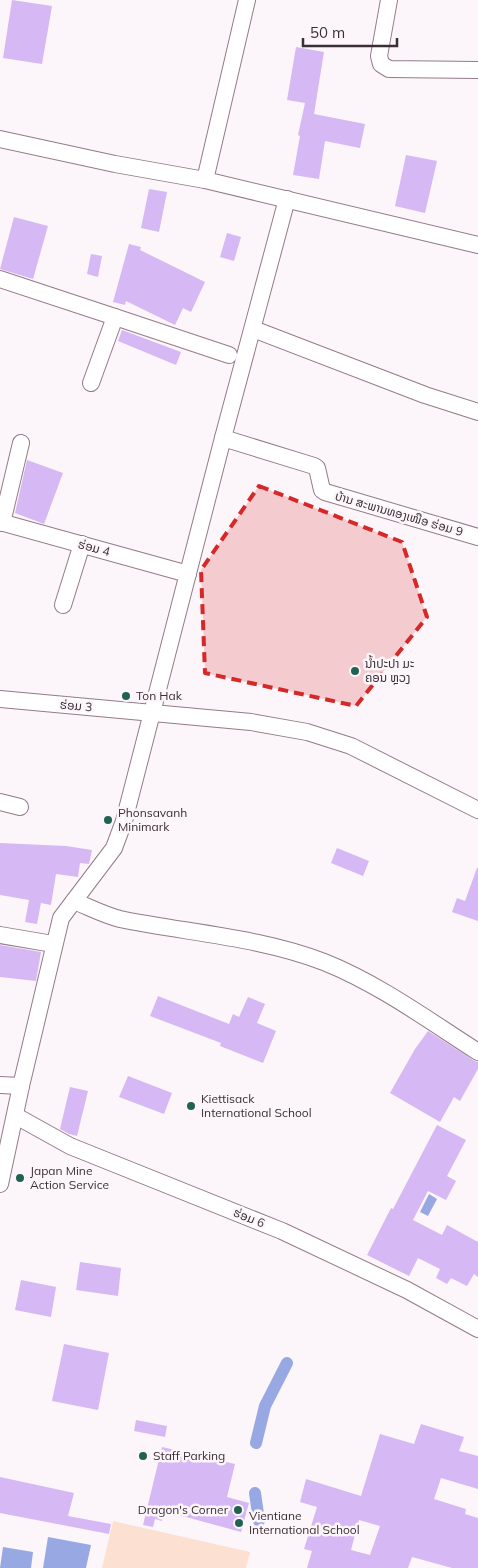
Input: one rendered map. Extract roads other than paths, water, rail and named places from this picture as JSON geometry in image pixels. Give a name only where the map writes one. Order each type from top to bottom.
[{"type":"street","points":[[205,180],[247,0]]},
{"type":"street","points":[[388,0],[379,56],[381,64],[389,69],[478,70]]},
{"type":"street","points":[[0,139],[115,164],[205,180],[478,245]]},
{"type":"street","points":[[0,1184],[60,918],[114,848],[124,821],[287,199]]},
{"type":"street","points":[[0,279],[229,356]]},
{"type":"street","points":[[91,383],[115,317]]},
{"type":"street","points":[[253,329],[425,395],[478,412]]},
{"type":"street","name":"ບ້ານ ສະພານທອງເໜືອ ຮ່ອມ 9","points":[[223,438],[314,466],[317,468],[322,490],[325,492],[478,537]]},
{"type":"street","points":[[1,523],[21,444]]},
{"type":"street","name":"ຮ່ອມ 4","points":[[1,523],[188,574]]},
{"type":"street","points":[[63,605],[82,544]]},
{"type":"street","name":"ຮ່ອມ 3","points":[[0,699],[251,722],[307,732],[350,746],[478,810]]},
{"type":"street","points":[[0,802],[20,807]]},
{"type":"street","points":[[74,900],[118,918],[205,932],[275,948],[324,962],[373,986],[478,1052]]},
{"type":"street","points":[[0,936],[53,944]]},
{"type":"street","points":[[0,1085],[21,1086]]},
{"type":"street","name":"ຮ່ອມ 6","points":[[16,1116],[70,1146],[282,1231],[407,1290],[478,1329]]},
{"type":"water","points":[[429,1194],[437,1199],[428,1216],[420,1212]]},
{"type":"water","points":[[48,1537],[91,1545],[86,1568],[43,1568]]},
{"type":"water","points":[[3,1547],[33,1552],[31,1568],[0,1568]]},
{"type":"waterway","points":[[256,1443],[265,1406],[287,1363]]},
{"type":"waterway","points":[[255,1493],[259,1521]]},
{"type":"place","name":"ນ້ຳປະປາ ມະ ຄອນ ຫຼວງ","points":[[355,671]]},
{"type":"place","name":"Ton Hak","points":[[126,696]]},
{"type":"place","name":"Phonsavanh Minimark","points":[[108,820]]},
{"type":"place","name":"Kiettisack International School","points":[[191,1106]]},
{"type":"place","name":"Japan Mine Action Service","points":[[20,1178]]},
{"type":"place","name":"Staff Parking","points":[[143,1456]]},
{"type":"place","name":"Dragon's Corner","points":[[238,1510]]},
{"type":"place","name":"Vientiane International School","points":[[239,1523]]}]
